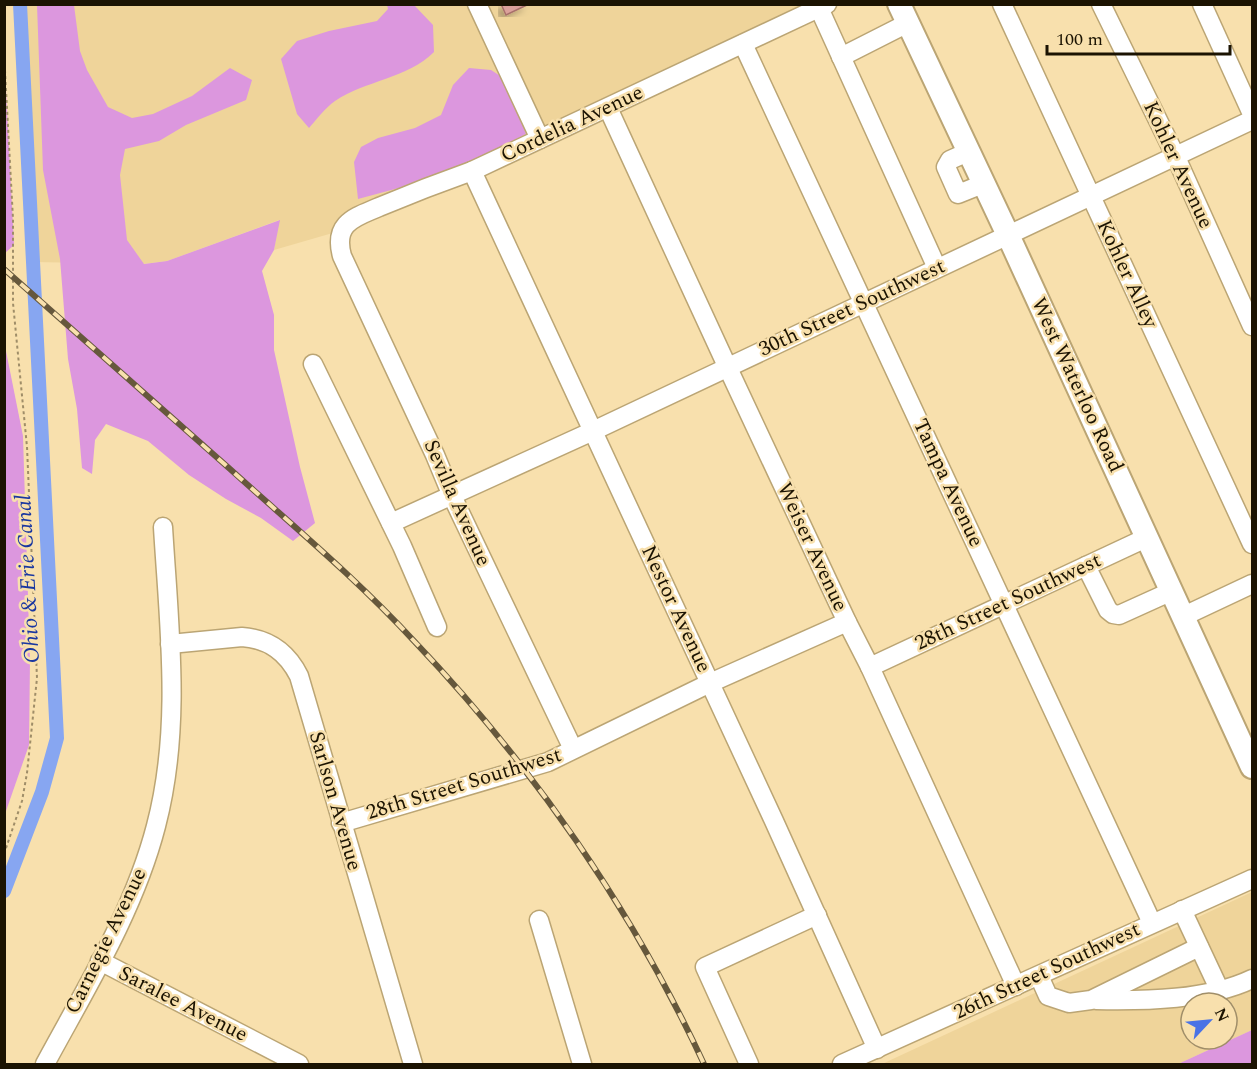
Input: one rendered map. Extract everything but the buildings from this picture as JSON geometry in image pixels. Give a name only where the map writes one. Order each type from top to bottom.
[{"type":"main road","name":"West Waterloo Road","points":[[903,14],[1008,234],[1252,767]]},
{"type":"street","points":[[477,4],[540,139]]},
{"type":"street","name":"Kohler Alley","points":[[1002,4],[1252,544]]},
{"type":"street","name":"Kohler Avenue","points":[[1101,4],[1174,155],[1252,326]]},
{"type":"street","points":[[1202,4],[1252,114]]},
{"type":"street","points":[[823,6],[841,57],[937,268]]},
{"type":"street","name":"Cordelia Avenue","points":[[342,256],[339,239],[345,226],[352,220],[412,193],[472,171],[823,6]]},
{"type":"street","points":[[841,57],[903,14]]},
{"type":"street","name":"Tampa Avenue","points":[[743,44],[1152,923]]},
{"type":"street","name":"Weiser Avenue","points":[[608,108],[870,667],[1016,986]]},
{"type":"street","name":"30th Street Southwest","points":[[391,522],[593,431],[1252,120]]},
{"type":"street","name":"Nestor Avenue","points":[[472,171],[817,915],[876,1049]]},
{"type":"street","name":"Sevilla Avenue","points":[[342,256],[452,496],[573,749]]},
{"type":"street","points":[[314,364],[391,522],[437,627]]},
{"type":"street","name":"Carnegie Avenue","points":[[45,1065],[100,961],[138,881],[156,827],[170,746],[173,694],[163,527]]},
{"type":"street","name":"28th Street Southwest","points":[[870,667],[1146,538]]},
{"type":"street","points":[[1086,566],[1108,610],[1113,614],[1119,615],[1172,591]]},
{"type":"street","points":[[1184,616],[1252,584]]},
{"type":"street","name":"28th Street Southwest","points":[[341,823],[548,762],[710,683],[847,622]]},
{"type":"street","name":"Sarlson Avenue","points":[[170,644],[252,638],[271,645],[287,658],[299,676],[413,1065]]},
{"type":"street","name":"26th Street Southwest","points":[[842,1065],[1252,879]]},
{"type":"street","points":[[1182,910],[1220,991],[1252,979]]},
{"type":"street","points":[[749,1065],[705,967],[817,915]]},
{"type":"street","points":[[539,921],[582,1065]]},
{"type":"street","points":[[1091,1000],[1199,947]]},
{"type":"street","name":"Saralee Avenue","points":[[100,961],[299,1065]]},
{"type":"street","points":[[1039,976],[1048,996],[1069,1003],[1091,1000],[1179,997]]},
{"type":"path","points":[[4,52],[13,219],[13,303],[27,447],[37,678],[22,801],[4,854]]},
{"type":"shaded area","points":[[20,5],[827,5],[343,230],[274,250],[279,220],[167,261],[143,264],[33,262]]},
{"type":"shaded area","points":[[37,5],[74,5],[80,51],[87,70],[108,107],[132,118],[153,114],[192,96],[230,68],[252,80],[246,100],[186,125],[159,141],[125,149],[120,175],[127,240],[144,264],[167,261],[280,220],[274,250],[262,271],[274,315],[274,350],[315,523],[293,541],[261,518],[189,475],[148,441],[106,424],[95,440],[92,474],[82,468],[77,409],[68,359],[60,259],[43,170]]},
{"type":"shaded area","points":[[387,5],[414,5],[433,25],[434,52],[412,68],[360,88],[335,101],[309,128],[297,114],[281,59],[297,41],[329,31],[377,21],[388,9]]},
{"type":"shaded area","points":[[469,68],[491,70],[505,79],[526,134],[447,175],[358,199],[354,162],[361,147],[378,138],[415,128],[441,115],[453,85]]},
{"type":"shaded area","points":[[5,70],[14,245],[4,253]]},
{"type":"shaded area","points":[[4,341],[23,436],[30,661],[29,745],[5,814]]},
{"type":"shaded area","points":[[1252,892],[1252,1030],[1239,1036],[1239,991],[1179,991],[1179,1051],[1206,1051],[1178,1064],[882,1064]]},
{"type":"shaded area","points":[[1252,1030],[1252,1064],[1178,1064],[1206,1051],[1239,1051],[1239,1036]]},
{"type":"waterway","name":"Ohio & Erie Canal","points":[[4,891],[42,792],[57,738],[20,4]]},
{"type":"railway","points":[[4,269],[347,574],[392,618],[457,688],[539,788],[612,895],[676,1006],[704,1064]]}]
